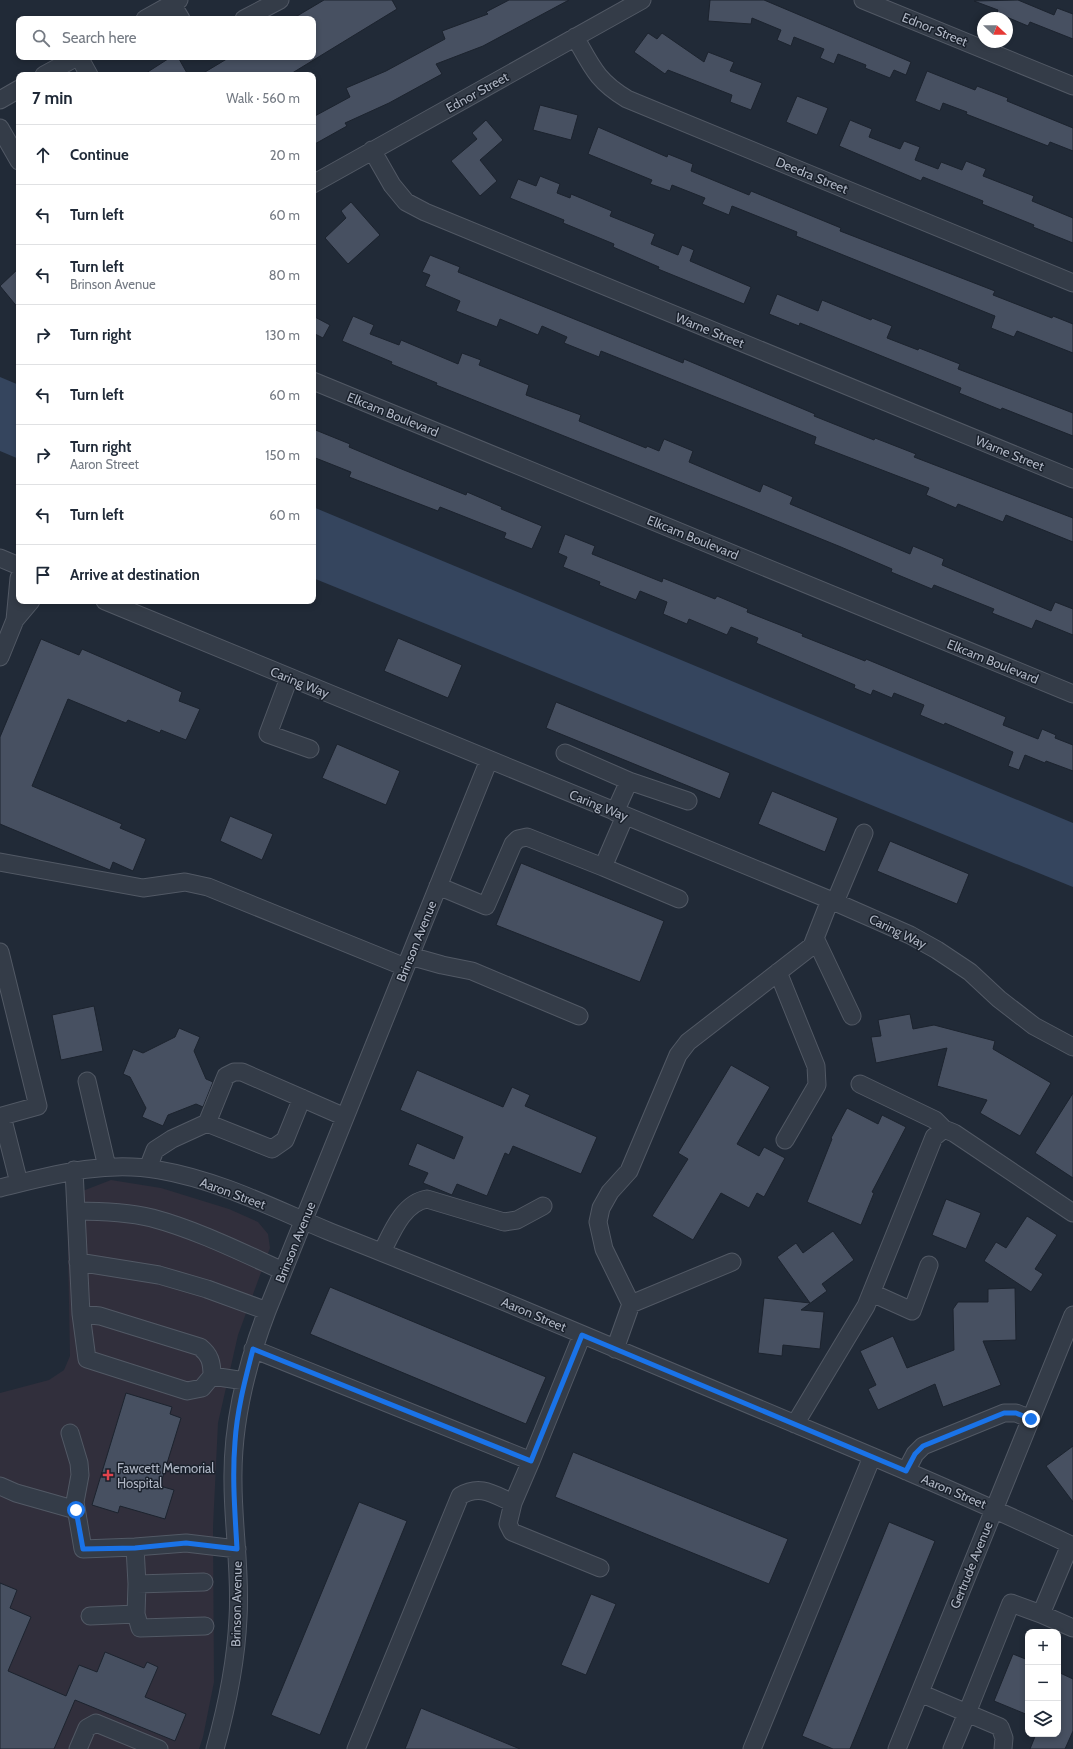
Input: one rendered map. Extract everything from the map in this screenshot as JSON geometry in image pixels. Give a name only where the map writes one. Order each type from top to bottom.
[{"type":"street","points":[[250,16],[280,0]]},
{"type":"street","name":"Ednor Street","points":[[316,182],[642,0]]},
{"type":"street","name":"Ednor Street","points":[[863,0],[1073,86]]},
{"type":"street","points":[[150,16],[176,2],[180,16]]},
{"type":"street","name":"Deedra Street","points":[[575,37],[595,72],[609,88],[627,99],[1073,283]]},
{"type":"street","points":[[50,72],[72,60]]},
{"type":"street","points":[[80,60],[87,72]]},
{"type":"street","points":[[0,100],[16,91]]},
{"type":"street","points":[[0,128],[16,156]]},
{"type":"street","name":"Warne Street","points":[[372,150],[392,185],[406,202],[425,212],[1073,479]]},
{"type":"street","name":"Elkcam Boulevard","points":[[316,382],[1073,694]]},
{"type":"street","points":[[0,558],[16,565]]},
{"type":"street","points":[[0,657],[15,620],[17,604]]},
{"type":"street","points":[[15,620],[29,604]]},
{"type":"street","name":"Caring Way","points":[[111,604],[832,901],[910,935],[937,950],[970,972],[999,999],[1034,1026],[1073,1047]]},
{"type":"street","points":[[290,678],[268,734],[310,749]]},
{"type":"street","points":[[566,753],[629,780],[688,801]]},
{"type":"street","name":"Brinson Avenue","points":[[215,1749],[235,1659],[239,1616],[233,1463],[241,1397],[253,1349],[489,760]]},
{"type":"street","points":[[603,867],[629,780]]},
{"type":"street","points":[[615,1348],[631,1304],[604,1249],[598,1222],[601,1208],[610,1192],[629,1171],[678,1055],[688,1042],[812,946],[864,833]]},
{"type":"street","points":[[438,886],[486,906],[513,844],[518,839],[527,837],[679,899]]},
{"type":"street","points":[[0,862],[143,888],[185,882],[208,887],[408,961],[442,965],[472,971],[579,1016]]},
{"type":"street","points":[[815,938],[852,1016]]},
{"type":"street","points":[[0,952],[38,1106],[1,1116],[19,1183]]},
{"type":"street","points":[[778,972],[816,1066],[816,1085],[785,1140]]},
{"type":"street","points":[[148,1168],[155,1150],[172,1139],[207,1123],[226,1076],[234,1072],[242,1072],[345,1117]]},
{"type":"street","points":[[87,1081],[107,1167]]},
{"type":"street","points":[[860,1084],[935,1120],[944,1129],[954,1133],[1073,1213]]},
{"type":"street","points":[[207,1123],[272,1149],[284,1140],[302,1098]]},
{"type":"street","points":[[795,1424],[872,1293],[934,1137],[944,1129]]},
{"type":"street","name":"Aaron Street","points":[[0,1188],[74,1170],[107,1167],[148,1168],[185,1176],[208,1183],[304,1220],[615,1348],[994,1509],[1072,1546]]},
{"type":"street","points":[[74,1170],[80,1314],[87,1360],[187,1391],[202,1388],[212,1376],[212,1364],[209,1354],[200,1347],[100,1316],[80,1314]]},
{"type":"street","points":[[382,1252],[398,1223],[416,1201],[427,1199],[504,1222],[517,1220],[543,1206]]},
{"type":"street","points":[[76,1211],[107,1211],[152,1218],[223,1244],[283,1271]]},
{"type":"street","points":[[78,1262],[160,1275],[207,1289],[267,1311]]},
{"type":"street","points":[[631,1304],[732,1262]]},
{"type":"street","points":[[872,1293],[912,1311],[929,1265]]},
{"type":"street","name":"Gertrude Avenue","points":[[897,1749],[1073,1315]]},
{"type":"street","points":[[582,1335],[513,1502],[508,1524],[512,1532],[600,1568]]},
{"type":"street","points":[[253,1349],[531,1461]]},
{"type":"street","points":[[212,1376],[245,1381]]},
{"type":"street","points":[[906,1471],[915,1454],[923,1446],[1004,1413],[1016,1413],[1031,1419]]},
{"type":"street","points":[[70,1433],[79,1463],[80,1475],[75,1502],[83,1549],[135,1548],[186,1543],[237,1549]]},
{"type":"street","points":[[752,1749],[872,1457]]},
{"type":"street","points":[[0,1486],[16,1493],[76,1510]]},
{"type":"street","points":[[356,1749],[460,1496],[469,1491],[480,1489],[513,1502]]},
{"type":"street","points":[[1041,1614],[1072,1546]]},
{"type":"street","points":[[135,1548],[137,1584],[136,1614],[140,1628],[205,1626]]},
{"type":"street","points":[[137,1584],[204,1582]]},
{"type":"street","points":[[952,1749],[1011,1603],[1073,1628]]},
{"type":"street","points":[[90,1616],[136,1614]]},
{"type":"street","points":[[920,1693],[1000,1727],[1004,1738],[1003,1749]]},
{"type":"street","points":[[78,1749],[87,1728],[96,1723],[159,1749]]},
{"type":"shaded area","name":"Fawcett Memorial Hospital","points":[[111,1180],[161,1188],[229,1209],[258,1222],[268,1234],[270,1248],[238,1335],[218,1423],[213,1527],[214,1682],[203,1737],[199,1749],[0,1749],[0,1393],[49,1380],[64,1370],[70,1356],[67,1197]]},
{"type":"water","points":[[0,377],[16,384],[16,458],[0,451]]},
{"type":"water","points":[[316,508],[1073,823],[1073,887],[316,579]]},
{"type":"building","points":[[324,0],[392,0],[397,9],[316,58],[316,16],[297,16]]},
{"type":"building","points":[[509,0],[569,0],[483,46],[436,64],[442,74],[389,103],[345,123],[347,126],[316,143],[316,115],[350,97],[346,88],[386,71],[445,39],[442,31],[488,14],[486,12]]},
{"type":"building","points":[[710,0],[764,0],[911,62],[906,75],[894,70],[890,78],[865,68],[866,65],[838,54],[834,64],[820,58],[824,49],[794,37],[791,46],[777,40],[781,30],[752,18],[751,24],[708,21]]},
{"type":"building","points":[[1018,0],[1054,15],[1057,8],[1073,14],[1073,39],[1030,22],[1028,26],[1013,20],[1013,12],[997,12],[998,10],[974,1]]},
{"type":"building","points":[[648,33],[657,39],[662,33],[704,62],[708,52],[734,62],[730,71],[762,83],[751,110],[730,102],[732,95],[668,70],[665,74],[634,52]]},
{"type":"building","points":[[166,60],[180,60],[186,72],[148,72]]},
{"type":"building","points":[[225,60],[314,60],[294,72],[205,72]]},
{"type":"building","points":[[927,71],[975,90],[977,86],[1008,98],[1007,101],[1073,128],[1073,151],[1050,142],[1048,146],[966,114],[967,112],[943,103],[940,111],[915,101]]},
{"type":"building","points":[[797,96],[828,108],[817,135],[786,122]]},
{"type":"building","points":[[540,105],[578,115],[571,140],[533,130]]},
{"type":"building","points":[[486,120],[503,140],[480,160],[497,181],[480,196],[451,161],[477,139],[472,133]]},
{"type":"building","points":[[850,120],[872,129],[869,137],[900,149],[904,141],[920,147],[915,160],[938,169],[941,162],[962,170],[966,161],[986,169],[983,176],[1034,196],[1032,201],[1073,218],[1073,243],[982,204],[983,201],[923,177],[921,181],[839,146]]},
{"type":"building","points":[[598,127],[667,157],[668,154],[693,164],[691,171],[749,195],[751,191],[841,228],[840,231],[995,291],[993,295],[1052,318],[1053,316],[1073,324],[1073,353],[1017,331],[1014,337],[991,328],[995,316],[796,236],[797,232],[732,206],[729,215],[702,204],[705,198],[672,185],[670,191],[650,184],[652,180],[588,154]]},
{"type":"building","points":[[540,176],[560,184],[557,193],[570,198],[571,194],[612,211],[610,216],[655,234],[651,244],[678,255],[682,245],[694,250],[690,261],[751,287],[744,304],[658,269],[659,267],[613,247],[614,244],[563,223],[564,220],[510,198],[518,179],[536,186]]},
{"type":"building","points":[[351,202],[380,235],[348,264],[325,238],[346,218],[341,211]]},
{"type":"building","points":[[430,255],[460,267],[458,272],[683,363],[684,359],[815,414],[814,416],[874,440],[875,438],[916,454],[914,457],[1073,518],[1073,542],[1006,515],[1003,522],[958,504],[956,508],[926,495],[929,488],[814,444],[816,437],[601,351],[599,357],[564,343],[567,337],[542,326],[538,335],[500,319],[497,327],[456,311],[460,301],[425,286],[430,275],[422,272]]},
{"type":"building","points":[[16,271],[16,305],[0,286]]},
{"type":"building","points":[[777,294],[818,311],[822,300],[871,320],[872,318],[892,326],[887,338],[918,350],[919,348],[960,364],[958,369],[1073,413],[1073,436],[959,393],[961,388],[800,323],[799,326],[769,314]]},
{"type":"building","points":[[353,316],[374,325],[370,334],[399,345],[401,340],[458,364],[462,353],[481,360],[479,365],[529,385],[526,395],[581,415],[579,421],[646,448],[647,446],[659,451],[664,439],[693,451],[689,462],[760,492],[763,484],[793,497],[790,504],[910,554],[913,546],[944,559],[942,565],[1051,611],[1055,602],[1073,609],[1073,635],[1036,620],[1032,629],[992,613],[994,609],[934,585],[932,589],[891,572],[892,569],[841,547],[436,385],[437,383],[391,364],[392,362],[342,341]]},
{"type":"building","points":[[316,318],[330,325],[323,338],[316,334]]},
{"type":"building","points":[[316,430],[350,444],[349,447],[466,495],[467,492],[502,507],[501,509],[542,526],[532,549],[504,538],[506,533],[440,507],[438,511],[349,477],[351,472],[316,458]]},
{"type":"building","points":[[565,534],[595,546],[592,554],[662,582],[663,578],[715,599],[717,596],[748,609],[747,612],[803,634],[802,636],[865,661],[866,659],[1006,717],[1003,725],[1038,739],[1042,729],[1056,735],[1055,738],[1073,745],[1073,771],[1046,761],[1045,763],[1025,755],[1019,770],[1008,766],[1013,752],[945,723],[944,725],[920,715],[924,705],[894,693],[892,698],[873,690],[871,695],[854,688],[855,685],[756,643],[758,638],[731,627],[727,635],[689,619],[687,624],[663,614],[667,602],[640,591],[636,600],[599,585],[600,582],[563,567],[567,557],[558,553]]},
{"type":"building","points":[[398,638],[462,665],[448,698],[384,671]]},
{"type":"building","points":[[41,639],[79,655],[82,649],[182,692],[179,701],[200,709],[186,740],[161,730],[160,733],[128,720],[126,723],[68,699],[32,786],[122,824],[120,828],[146,839],[133,871],[113,862],[110,870],[0,824],[0,737]]},
{"type":"building","points":[[556,702],[730,773],[720,799],[546,728]]},
{"type":"building","points":[[337,744],[400,771],[386,805],[322,778]]},
{"type":"building","points":[[772,791],[838,818],[825,852],[758,824]]},
{"type":"building","points":[[230,816],[273,834],[262,860],[220,841]]},
{"type":"building","points":[[890,841],[969,874],[957,904],[877,871]]},
{"type":"building","points":[[521,863],[664,921],[640,982],[496,925]]},
{"type":"building","points":[[94,1006],[103,1051],[61,1060],[52,1015]]},
{"type":"building","points":[[910,1014],[913,1029],[934,1025],[995,1041],[993,1049],[1051,1083],[1020,1136],[980,1113],[987,1100],[937,1086],[947,1048],[876,1063],[871,1037],[881,1036],[878,1020]]},
{"type":"building","points":[[179,1028],[200,1037],[194,1051],[206,1079],[213,1082],[203,1107],[196,1104],[168,1115],[163,1126],[142,1117],[146,1108],[130,1077],[123,1074],[133,1049],[143,1053],[175,1037]]},
{"type":"building","points":[[731,1065],[770,1087],[737,1144],[759,1156],[764,1147],[785,1158],[764,1197],[757,1193],[749,1208],[721,1193],[693,1240],[652,1216],[688,1159],[678,1153]]},
{"type":"building","points":[[417,1070],[503,1107],[512,1087],[530,1095],[525,1106],[597,1137],[581,1174],[513,1146],[509,1155],[505,1153],[487,1196],[457,1184],[452,1195],[423,1183],[428,1173],[408,1165],[417,1143],[454,1159],[463,1137],[400,1110]]},
{"type":"building","points":[[1073,1093],[1073,1178],[1035,1153]]},
{"type":"building","points":[[847,1108],[878,1124],[882,1115],[906,1127],[872,1192],[874,1193],[861,1225],[807,1202],[832,1139],[831,1138]]},
{"type":"building","points":[[946,1199],[981,1213],[966,1249],[932,1235]]},
{"type":"building","points":[[1027,1216],[1057,1235],[1035,1269],[1043,1274],[1031,1292],[984,1261],[996,1242],[1006,1248]]},
{"type":"building","points":[[833,1231],[854,1260],[822,1284],[827,1291],[801,1310],[824,1312],[820,1349],[783,1345],[782,1356],[758,1353],[764,1298],[810,1303],[777,1257],[796,1243],[803,1253]]},
{"type":"building","points":[[330,1287],[546,1377],[526,1424],[310,1334]]},
{"type":"building","points":[[1015,1288],[1016,1340],[983,1341],[1001,1385],[943,1407],[935,1384],[878,1410],[868,1389],[876,1385],[860,1351],[893,1336],[907,1368],[954,1350],[953,1309],[958,1302],[988,1302],[988,1289]]},
{"type":"building","points":[[126,1393],[172,1407],[170,1414],[181,1418],[160,1486],[174,1490],[165,1519],[120,1506],[118,1513],[92,1505]]},
{"type":"building","points":[[1073,1446],[1073,1502],[1046,1466]]},
{"type":"building","points":[[573,1452],[788,1539],[769,1584],[555,1497]]},
{"type":"building","points":[[359,1502],[407,1521],[320,1735],[271,1715]]},
{"type":"building","points":[[889,1522],[935,1541],[850,1749],[833,1749],[802,1736]]},
{"type":"building","points":[[0,1583],[17,1590],[10,1608],[31,1617],[8,1671],[66,1696],[79,1665],[97,1672],[105,1652],[144,1668],[147,1662],[158,1667],[145,1697],[186,1714],[175,1741],[75,1700],[54,1749],[0,1749]]},
{"type":"building","points":[[591,1594],[616,1604],[586,1675],[561,1665]]},
{"type":"building","points":[[1013,1654],[1025,1659],[1025,1714],[994,1701]]},
{"type":"building","points":[[1061,1673],[1073,1679],[1073,1731],[1065,1749],[1030,1749],[1035,1737],[1061,1737]]},
{"type":"building","points":[[421,1708],[520,1749],[405,1749]]},
{"type":"place","name":"Fawcett Memorial Hospital","points":[[108,1475]]},
{"type":"route","points":[[76,1510],[83,1549],[135,1548],[186,1543],[237,1549],[233,1463],[241,1397],[253,1349],[531,1461],[582,1335],[906,1471],[915,1454],[923,1446],[1004,1413],[1016,1413],[1031,1419]]}]
